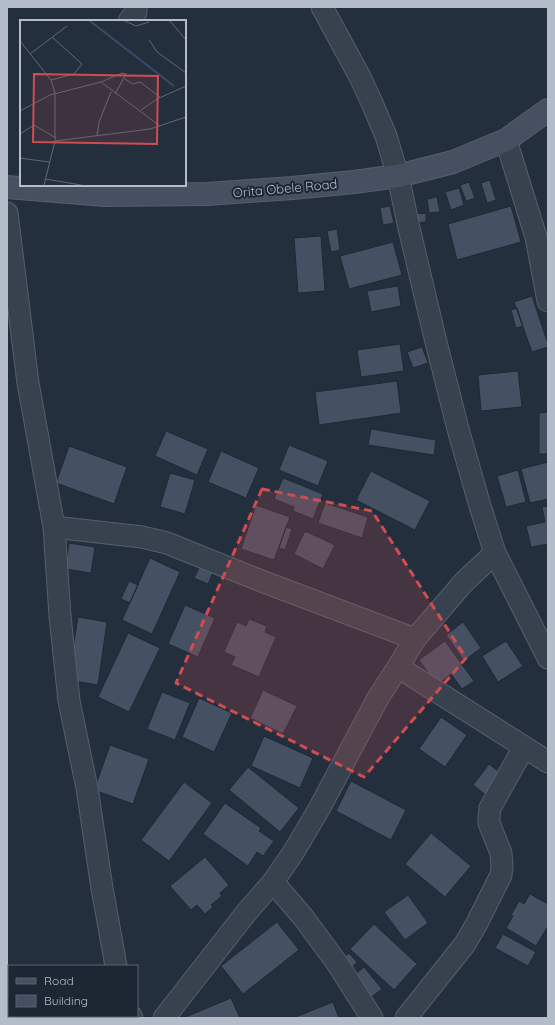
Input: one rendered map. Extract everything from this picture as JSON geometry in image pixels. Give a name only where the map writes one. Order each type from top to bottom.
[{"type":"main road","name":"Orita Obele Road","points":[[7,188],[31,187],[105,195],[207,194],[292,188],[398,176],[453,162],[506,140],[548,110]]},
{"type":"street","points":[[130,20],[136,12],[136,7]]},
{"type":"street","points":[[322,7],[372,103],[386,136],[398,176],[458,429],[480,506],[495,554],[548,658]]},
{"type":"street","points":[[506,140],[536,237],[548,301]]},
{"type":"street","points":[[7,213],[28,383],[54,527],[60,616],[69,701],[87,788],[102,888],[116,965]]},
{"type":"street","points":[[54,527],[142,537],[167,543],[264,582],[415,639]]},
{"type":"street","points":[[164,1018],[246,913],[273,882],[293,853],[319,809],[378,698],[415,639],[464,582],[495,554]]},
{"type":"street","points":[[398,667],[548,762]]},
{"type":"street","points":[[406,1018],[465,944],[501,875],[501,854],[489,823],[490,808],[524,747]]},
{"type":"street","points":[[273,882],[303,917],[337,963],[372,1018]]},
{"type":"highlighted area","points":[[262,489],[372,511],[466,658],[364,777],[176,683]]},
{"type":"building","points":[[490,180],[496,200],[487,203],[481,183]]},
{"type":"building","points":[[469,182],[475,198],[466,201],[460,185]]},
{"type":"building","points":[[459,188],[464,205],[451,210],[445,192]]},
{"type":"building","points":[[437,197],[440,212],[429,213],[427,199]]},
{"type":"building","points":[[390,206],[394,223],[383,225],[380,208]]},
{"type":"building","points":[[511,206],[521,242],[457,260],[448,224]]},
{"type":"building","points":[[426,213],[426,222],[415,223],[415,214]]},
{"type":"building","points":[[337,229],[340,250],[331,252],[327,231]]},
{"type":"building","points":[[321,236],[325,291],[298,293],[294,238]]},
{"type":"building","points":[[393,242],[402,275],[349,289],[340,256]]},
{"type":"building","points":[[398,286],[401,306],[371,312],[367,291]]},
{"type":"building","points":[[532,296],[548,347],[532,352],[514,302]]},
{"type":"building","points":[[517,308],[523,326],[516,328],[511,310]]},
{"type":"building","points":[[400,344],[404,371],[361,377],[357,350]]},
{"type":"building","points":[[422,347],[428,363],[413,368],[407,352]]},
{"type":"building","points":[[518,371],[522,407],[481,411],[478,375]]},
{"type":"building","points":[[397,381],[401,413],[319,425],[315,392]]},
{"type":"building","points":[[548,412],[548,454],[539,454],[539,413]]},
{"type":"building","points":[[371,429],[436,440],[434,455],[368,445]]},
{"type":"building","points":[[166,431],[208,449],[197,475],[155,456]]},
{"type":"building","points":[[289,445],[328,461],[318,486],[279,470]]},
{"type":"building","points":[[69,446],[127,467],[114,504],[56,483]]},
{"type":"building","points":[[221,451],[259,468],[246,498],[208,482]]},
{"type":"building","points":[[548,462],[548,499],[530,503],[521,469]]},
{"type":"building","points":[[518,470],[526,502],[506,507],[497,476]]},
{"type":"building","points":[[371,471],[430,501],[415,530],[356,500]]},
{"type":"building","points":[[170,473],[195,480],[185,514],[160,507]]},
{"type":"building","points":[[283,478],[323,494],[313,519],[293,511],[294,507],[274,499]]},
{"type":"building","points":[[325,503],[368,517],[362,538],[318,523]]},
{"type":"building","points":[[256,505],[290,517],[274,560],[241,549]]},
{"type":"building","points":[[548,506],[548,544],[531,547],[526,526],[545,522],[542,507]]},
{"type":"building","points":[[286,527],[292,529],[285,550],[279,548]]},
{"type":"building","points":[[305,531],[335,545],[323,569],[294,554]]},
{"type":"building","points":[[69,543],[95,547],[91,573],[65,569]]},
{"type":"building","points":[[150,558],[180,572],[152,634],[122,620]]},
{"type":"building","points":[[201,564],[214,570],[208,584],[194,578]]},
{"type":"building","points":[[129,581],[138,585],[130,603],[121,599]]},
{"type":"building","points":[[185,605],[215,618],[198,657],[168,644]]},
{"type":"building","points":[[78,617],[107,622],[98,685],[68,680]]},
{"type":"building","points":[[249,619],[267,626],[265,632],[276,637],[259,677],[231,665],[235,657],[224,652],[237,622],[246,626]]},
{"type":"building","points":[[463,622],[481,648],[464,661],[446,635]]},
{"type":"building","points":[[128,633],[160,648],[129,712],[98,697]]},
{"type":"building","points":[[445,641],[474,681],[462,689],[451,674],[437,685],[419,660]]},
{"type":"building","points":[[506,641],[523,666],[498,682],[482,656]]},
{"type":"building","points":[[263,690],[297,706],[283,734],[250,718]]},
{"type":"building","points":[[162,692],[190,703],[175,740],[147,729]]},
{"type":"building","points":[[199,698],[232,713],[214,752],[182,737]]},
{"type":"building","points":[[441,717],[467,735],[445,767],[419,749]]},
{"type":"building","points":[[264,736],[313,758],[300,788],[251,766]]},
{"type":"building","points":[[110,745],[149,759],[133,804],[94,790]]},
{"type":"building","points":[[489,764],[503,775],[487,796],[473,785]]},
{"type":"building","points":[[248,767],[299,808],[280,832],[229,790]]},
{"type":"building","points":[[351,781],[406,810],[391,840],[336,811]]},
{"type":"building","points":[[184,782],[212,803],[169,861],[141,840]]},
{"type":"building","points":[[225,803],[261,828],[259,831],[274,841],[263,856],[257,852],[248,866],[203,834]]},
{"type":"building","points":[[431,833],[471,866],[445,897],[405,864]]},
{"type":"building","points":[[205,857],[229,885],[220,893],[222,896],[211,905],[213,907],[205,914],[197,905],[191,910],[170,886]]},
{"type":"building","points":[[530,894],[548,904],[548,926],[536,946],[506,928],[519,901],[524,904]]},
{"type":"building","points":[[408,895],[428,923],[405,940],[384,912]]},
{"type":"building","points":[[277,922],[299,950],[243,994],[221,966]]},
{"type":"building","points":[[374,924],[417,964],[394,990],[350,949]]},
{"type":"building","points":[[503,934],[536,952],[528,966],[495,948]]},
{"type":"building","points":[[349,953],[357,962],[349,971],[340,962]]},
{"type":"building","points":[[364,967],[382,989],[370,998],[353,976]]},
{"type":"building","points":[[231,998],[240,1018],[183,1018]]},
{"type":"building","points":[[333,1002],[339,1018],[293,1018]]}]
